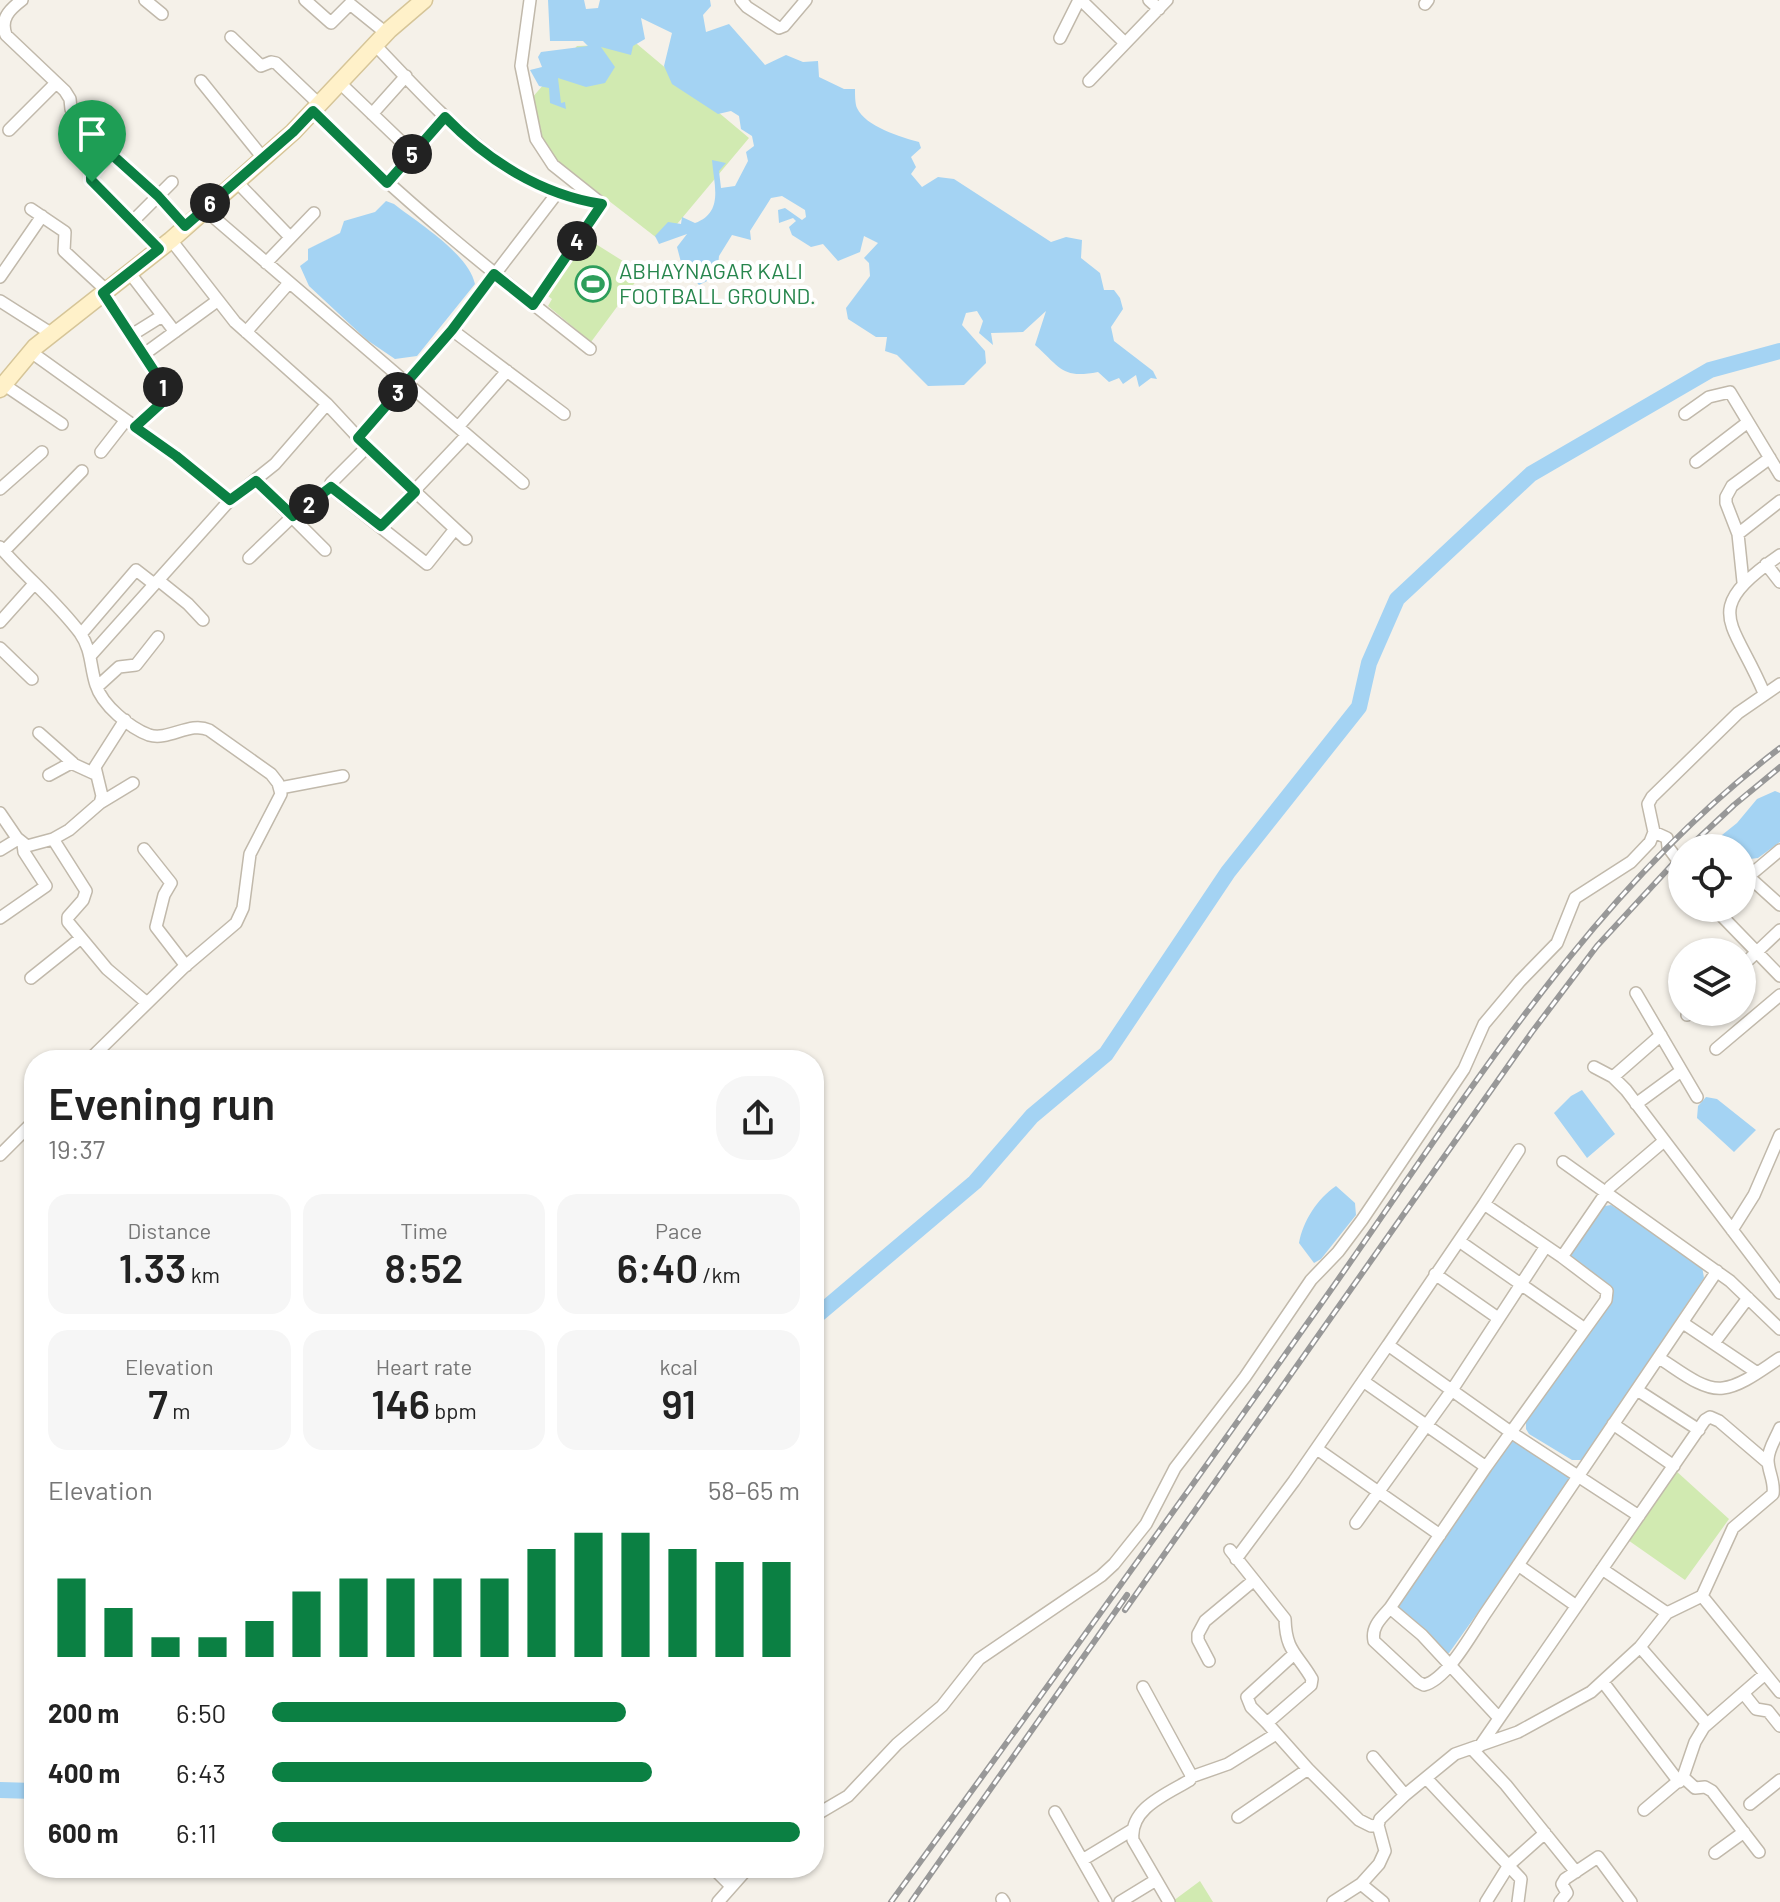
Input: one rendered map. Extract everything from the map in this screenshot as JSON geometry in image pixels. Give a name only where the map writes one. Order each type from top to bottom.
[{"type":"main road","points":[[2,386],[31,352],[165,244],[263,158],[316,108],[380,39],[424,0]]},
{"type":"street","points":[[145,0],[162,14]]},
{"type":"street","points":[[305,0],[330,23],[350,4],[406,76],[477,148],[500,164],[541,186],[583,201],[604,204]]},
{"type":"street","points":[[530,0],[521,66],[536,139],[553,165],[604,204]]},
{"type":"street","points":[[741,0],[779,28],[806,0]]},
{"type":"street","points":[[1060,38],[1080,0],[1125,43]]},
{"type":"street","points":[[20,1],[4,15],[2,30],[68,95],[71,109],[109,152],[158,196],[185,226]]},
{"type":"street","points":[[1089,81],[1158,3]]},
{"type":"street","points":[[231,37],[261,66],[276,63],[387,183],[494,274],[590,349]]},
{"type":"street","points":[[372,114],[406,76]]},
{"type":"street","points":[[201,81],[263,158]]},
{"type":"street","points":[[9,130],[56,83]]},
{"type":"street","points":[[340,83],[413,153]]},
{"type":"street","points":[[387,183],[445,117]]},
{"type":"street","points":[[109,152],[91,180],[133,221],[165,244],[246,332],[327,404],[367,447],[466,539]]},
{"type":"street","points":[[236,181],[290,237]]},
{"type":"street","points":[[133,221],[172,182]]},
{"type":"street","points":[[358,438],[452,330],[558,192]]},
{"type":"street","points":[[533,305],[604,204]]},
{"type":"street","points":[[204,209],[523,483]]},
{"type":"street","points":[[0,277],[36,213],[65,232],[64,251],[104,291],[168,397],[130,423],[101,452]]},
{"type":"street","points":[[266,263],[314,213]]},
{"type":"street","points":[[129,272],[175,332]]},
{"type":"street","points":[[246,332],[289,283]]},
{"type":"street","points":[[0,301],[52,334]]},
{"type":"street","points":[[143,355],[217,301]]},
{"type":"street","points":[[130,336],[162,316]]},
{"type":"street","points":[[452,330],[564,414]]},
{"type":"street","points":[[31,352],[176,456],[230,500]]},
{"type":"street","points":[[381,526],[415,492],[507,371]]},
{"type":"street","points":[[2,386],[62,424]]},
{"type":"street","points":[[1685,414],[1709,397],[1726,392],[1733,395],[1780,475]]},
{"type":"street","points":[[91,655],[230,500],[275,464],[327,404]]},
{"type":"street","points":[[1696,462],[1748,422]]},
{"type":"street","points":[[249,558],[293,516],[331,487],[331,483],[367,447]]},
{"type":"street","points":[[0,489],[42,452]]},
{"type":"street","points":[[1743,582],[1738,534],[1726,503],[1728,492],[1770,458]]},
{"type":"street","points":[[82,471],[2,549],[81,634],[91,655],[97,687],[112,709],[152,735],[164,736],[204,728],[271,774],[281,794],[250,854],[240,917],[99,1050]]},
{"type":"street","points":[[256,481],[325,550]]},
{"type":"street","points":[[331,487],[427,564],[455,529]]},
{"type":"street","points":[[1738,534],[1780,501]]},
{"type":"street","points":[[1764,693],[1728,612],[1731,600],[1743,582],[1780,555]]},
{"type":"street","points":[[1766,564],[1780,582]]},
{"type":"street","points":[[81,634],[136,570],[188,604],[203,620]]},
{"type":"street","points":[[0,622],[34,584]]},
{"type":"street","points":[[97,687],[119,667],[137,665],[158,637]]},
{"type":"street","points":[[0,648],[32,679]]},
{"type":"street","points":[[824,1810],[848,1796],[897,1744],[942,1706],[979,1659],[1114,1564],[1146,1524],[1175,1468],[1245,1377],[1311,1280],[1348,1239],[1443,1101],[1464,1069],[1484,1024],[1557,943],[1575,898],[1631,862],[1650,842],[1654,832],[1648,804],[1652,797],[1738,713],[1780,684]]},
{"type":"street","points":[[100,803],[102,796],[95,767],[125,720]]},
{"type":"street","points":[[39,733],[73,763],[95,774]]},
{"type":"street","points":[[49,775],[73,763]]},
{"type":"street","points":[[280,788],[343,776]]},
{"type":"street","points":[[20,841],[29,846],[53,839],[69,830],[100,803],[133,783]]},
{"type":"street","points":[[0,813],[46,886],[0,918]]},
{"type":"street","points":[[1654,832],[1667,838],[1668,847]]},
{"type":"street","points":[[53,839],[86,891],[83,900],[67,918],[107,969],[147,1003]]},
{"type":"street","points":[[0,850],[20,841]]},
{"type":"street","points":[[144,849],[171,883],[164,895],[157,930],[186,966]]},
{"type":"street","points":[[1756,870],[1780,850]]},
{"type":"street","points":[[1756,887],[1780,905]]},
{"type":"street","points":[[1728,922],[1780,976]]},
{"type":"street","points":[[1758,951],[1780,930]]},
{"type":"street","points":[[31,978],[81,938]]},
{"type":"street","points":[[1636,993],[1697,1097]]},
{"type":"street","points":[[1716,1049],[1780,995]]},
{"type":"street","points":[[1613,1077],[1661,1035]]},
{"type":"street","points":[[1594,1067],[1613,1077],[1636,1104],[1780,1293]]},
{"type":"street","points":[[1636,1104],[1681,1071]]},
{"type":"street","points":[[0,1155],[24,1131]]},
{"type":"street","points":[[1732,1230],[1754,1195],[1780,1135]]},
{"type":"street","points":[[1562,1257],[1605,1193],[1664,1141]]},
{"type":"street","points":[[1267,1723],[1312,1682],[1293,1655],[1284,1629],[1285,1619],[1233,1554],[1317,1449],[1519,1150]]},
{"type":"street","points":[[1563,1162],[1717,1271],[1780,1329]]},
{"type":"street","points":[[1484,1204],[1607,1291],[1606,1300],[1486,1467],[1374,1631],[1376,1644],[1424,1685],[1433,1683],[1450,1665],[1717,1271]]},
{"type":"street","points":[[1459,1241],[1585,1329]]},
{"type":"street","points":[[1356,1523],[1452,1390],[1546,1246]]},
{"type":"street","points":[[1435,1274],[1498,1318]]},
{"type":"street","points":[[1714,1343],[1748,1298]]},
{"type":"street","points":[[1683,1323],[1756,1372]]},
{"type":"street","points":[[1388,1345],[1512,1433],[1639,1516]]},
{"type":"street","points":[[1659,1358],[1713,1388],[1731,1386],[1780,1358]]},
{"type":"street","points":[[1363,1381],[1486,1467]]},
{"type":"street","points":[[1637,1390],[1699,1430]]},
{"type":"street","points":[[1476,1748],[1708,1418],[1715,1419],[1767,1462]]},
{"type":"street","points":[[1613,1424],[1674,1466]]},
{"type":"street","points":[[1333,1902],[1361,1884],[1383,1857],[1385,1851],[1378,1825],[1380,1819],[1405,1795],[1455,1754],[1518,1732],[1591,1692],[1640,1647],[1667,1613],[1702,1596],[1733,1528],[1773,1494],[1767,1462],[1780,1428]]},
{"type":"street","points":[[1317,1449],[1440,1535]]},
{"type":"street","points":[[1518,1565],[1575,1605]]},
{"type":"street","points":[[1602,1569],[1667,1613]]},
{"type":"street","points":[[1209,1661],[1198,1640],[1201,1627],[1253,1581]]},
{"type":"street","points":[[1702,1596],[1779,1687]]},
{"type":"street","points":[[1390,1608],[1422,1635],[1499,1718]]},
{"type":"street","points":[[1640,1647],[1707,1724]]},
{"type":"street","points":[[1293,1655],[1247,1697],[1251,1707],[1359,1820],[1371,1826],[1378,1825]]},
{"type":"street","points":[[1644,1810],[1681,1780],[1695,1742],[1707,1724],[1765,1674]]},
{"type":"street","points":[[1603,1682],[1681,1780],[1695,1788],[1705,1787],[1712,1791],[1759,1852]]},
{"type":"street","points":[[1143,1687],[1191,1777]]},
{"type":"street","points":[[1744,1694],[1756,1709],[1768,1711],[1780,1726]]},
{"type":"street","points":[[1169,1902],[1133,1840],[1132,1830],[1138,1814],[1191,1777],[1228,1764],[1276,1734]]},
{"type":"street","points":[[1476,1748],[1576,1872]]},
{"type":"street","points":[[1373,1757],[1405,1795]]},
{"type":"street","points":[[1238,1817],[1308,1769]]},
{"type":"street","points":[[1426,1778],[1521,1879],[1518,1902]]},
{"type":"street","points":[[1750,1804],[1780,1780]]},
{"type":"street","points":[[1055,1812],[1106,1902]]},
{"type":"street","points":[[1084,1859],[1132,1830]]},
{"type":"street","points":[[1715,1853],[1744,1832]]},
{"type":"street","points":[[1486,1902],[1509,1865],[1545,1833]]},
{"type":"street","points":[[1560,1902],[1567,1893],[1562,1882],[1596,1858],[1600,1858],[1631,1902]]},
{"type":"street","points":[[723,1878],[731,1886]]},
{"type":"street","points":[[718,1902],[739,1878]]},
{"type":"street","points":[[1120,1902],[1156,1880]]},
{"type":"street","points":[[1361,1884],[1383,1902]]},
{"type":"green space","points":[[637,44],[749,138],[662,242],[542,149],[531,99],[577,46]]},
{"type":"green space","name":"ABHAYNAGAR KALI FOOTBALL GROUND.","points":[[583,236],[642,273],[591,342],[548,306],[552,299],[545,294]]},
{"type":"green space","points":[[1675,1470],[1729,1519],[1685,1580],[1625,1538]]},
{"type":"green space","points":[[1200,1881],[1213,1902],[1173,1902],[1173,1901]]},
{"type":"water","points":[[548,0],[584,0],[586,9],[598,8],[600,0],[710,0],[711,6],[703,15],[706,32],[729,24],[765,65],[786,55],[803,62],[818,61],[819,77],[844,89],[855,89],[857,108],[868,121],[919,142],[921,148],[911,157],[916,167],[911,174],[922,187],[938,177],[954,179],[1051,242],[1066,237],[1082,240],[1081,258],[1100,273],[1104,290],[1114,290],[1120,298],[1123,309],[1111,327],[1114,341],[1153,371],[1157,379],[1151,378],[1139,387],[1136,375],[1123,384],[1119,378],[1109,382],[1098,372],[1077,374],[1063,370],[1035,345],[1046,311],[1023,332],[991,333],[993,345],[979,333],[983,321],[977,311],[966,313],[962,325],[985,351],[986,363],[964,385],[928,386],[897,355],[885,351],[887,337],[876,337],[848,319],[846,308],[870,276],[869,263],[864,258],[878,243],[864,236],[860,252],[838,261],[823,244],[811,247],[792,235],[789,227],[796,221],[793,218],[779,223],[778,210],[785,208],[802,220],[806,217],[805,210],[782,196],[771,198],[750,231],[751,240],[732,235],[719,256],[717,276],[699,285],[682,266],[677,247],[687,234],[659,244],[655,236],[668,222],[681,224],[682,217],[695,223],[710,212],[715,197],[712,160],[726,163],[719,171],[721,188],[735,186],[748,161],[746,152],[754,146],[752,136],[741,129],[739,116],[731,111],[718,114],[672,84],[664,66],[672,33],[641,18],[645,39],[633,46],[631,55],[601,47],[615,67],[605,83],[586,87],[558,78],[561,103],[565,102],[566,109],[550,103],[549,88],[539,86],[530,70],[542,67],[538,57],[541,52],[588,46],[583,41],[550,41]]},
{"type":"water","points":[[386,201],[453,250],[463,261],[475,284],[417,356],[395,359],[367,340],[309,286],[300,266],[308,260],[308,249],[340,233],[344,221],[375,212]]},
{"type":"water","points":[[1775,791],[1780,793],[1780,842],[1756,858],[1756,834],[1723,834],[1757,799]]},
{"type":"water","points":[[1582,1090],[1615,1134],[1587,1158],[1554,1113]]},
{"type":"water","points":[[1706,1097],[1717,1099],[1756,1130],[1734,1152],[1697,1118],[1698,1106]]},
{"type":"water","points":[[1336,1186],[1355,1203],[1356,1215],[1321,1259],[1314,1263],[1299,1243],[1301,1235],[1317,1204]]},
{"type":"water","points":[[1611,1205],[1698,1261],[1704,1278],[1582,1460],[1572,1460],[1529,1434],[1526,1418],[1612,1289],[1572,1263],[1570,1252],[1605,1206]]},
{"type":"water","points":[[1514,1440],[1570,1475],[1568,1486],[1449,1653],[1444,1653],[1398,1608],[1508,1442]]},
{"type":"waterway","points":[[824,1310],[975,1182],[1032,1116],[1106,1054],[1228,872],[1359,707],[1369,663],[1397,599],[1531,474],[1710,370],[1780,351]]},
{"type":"waterway","points":[[0,1790],[24,1791]]},
{"type":"railway","points":[[891,1902],[1220,1447],[1534,1003],[1589,933],[1648,867],[1712,805],[1780,748]]},
{"type":"railway","points":[[1703,834],[1780,767]]},
{"type":"railway","points":[[1125,1610],[1532,1032],[1597,946],[1668,869]]},
{"type":"railway","points":[[911,1902],[1127,1595]]},
{"type":"place","name":"ABHAYNAGAR KALI FOOTBALL GROUND.","points":[[593,284]]},
{"type":"route","points":[[313,111],[387,183],[445,117],[477,148],[500,164],[541,186],[583,201],[602,204],[533,305],[494,274],[452,330],[358,438],[415,492],[381,526],[331,487],[293,516],[256,481],[230,500],[135,427],[168,397],[103,293],[159,249],[92,182],[90,177],[109,152],[158,196],[185,226],[313,111]]}]
